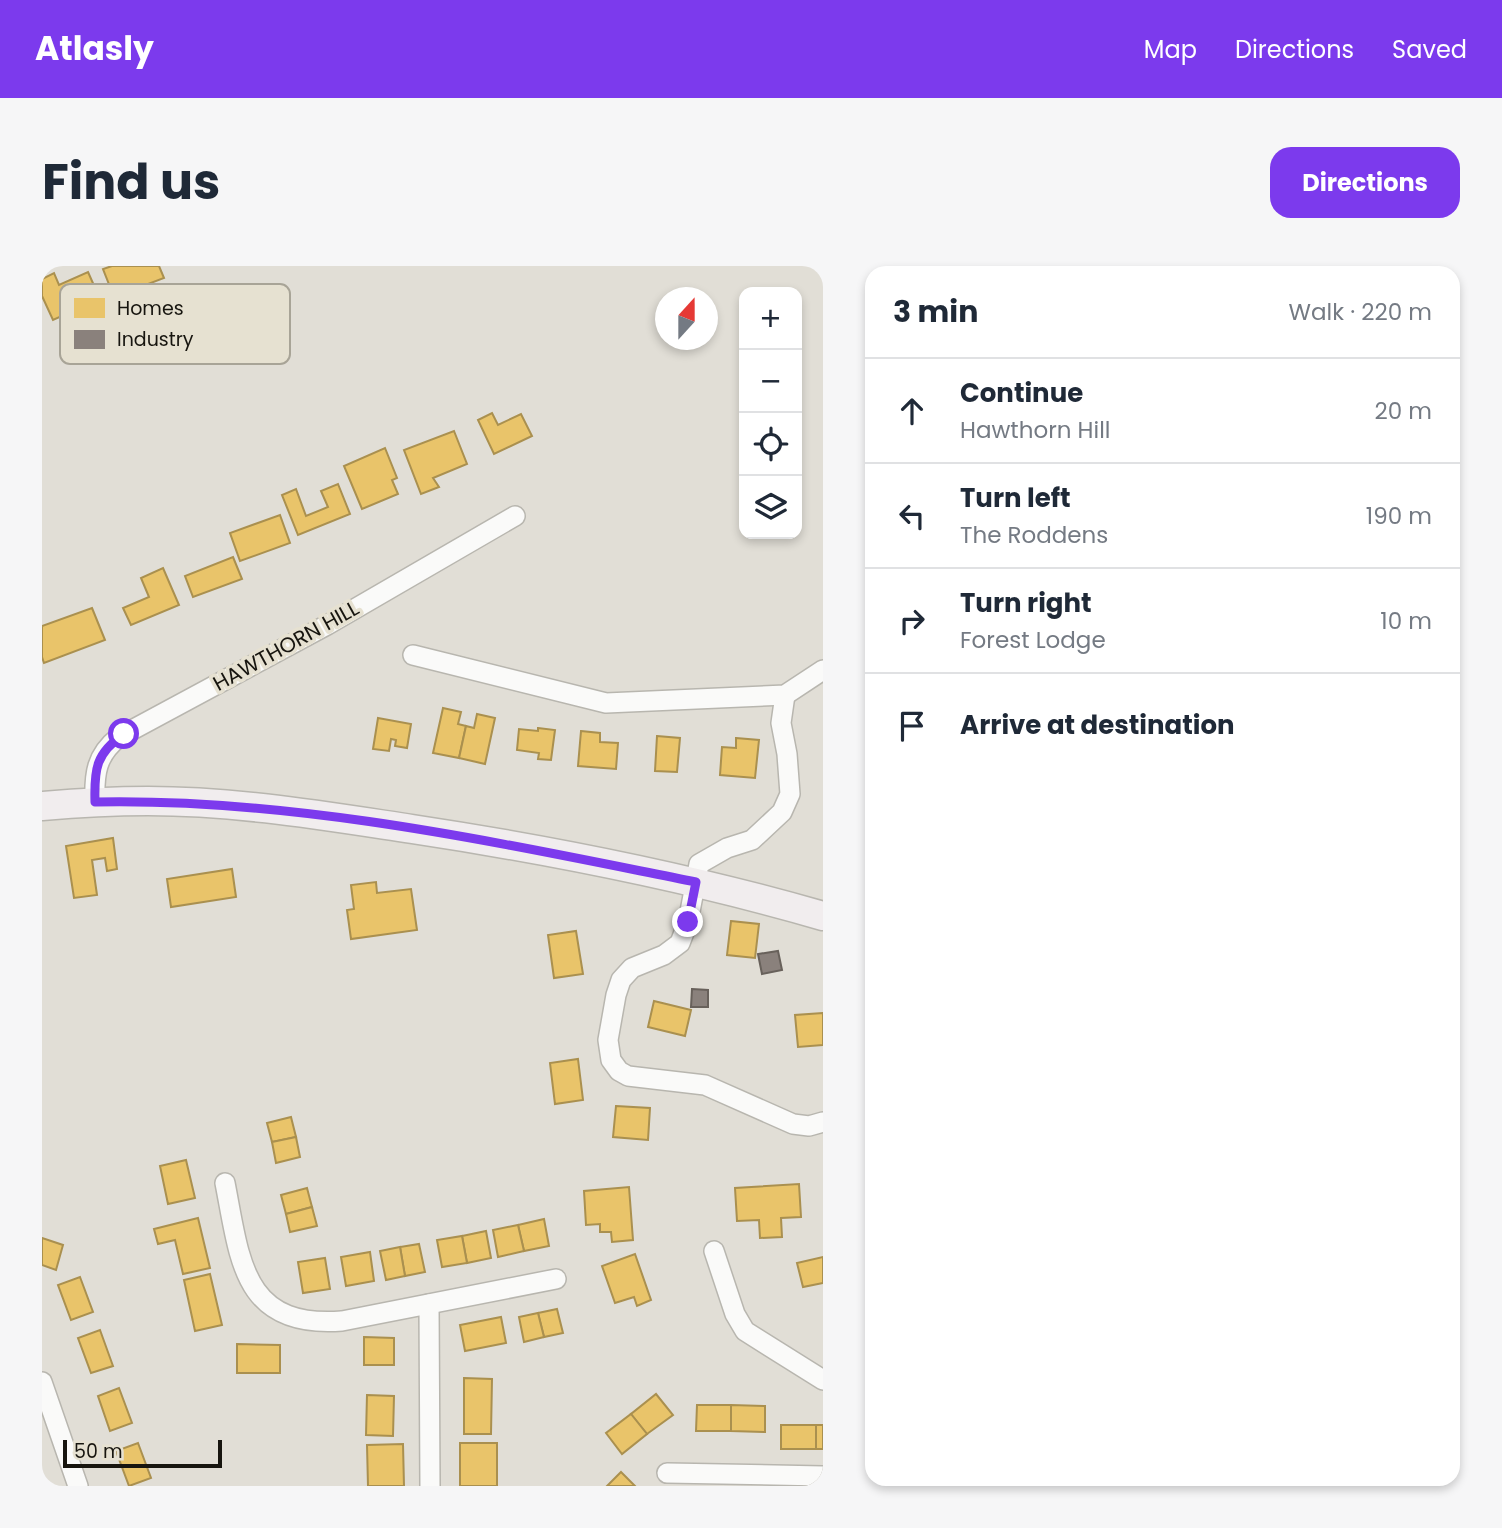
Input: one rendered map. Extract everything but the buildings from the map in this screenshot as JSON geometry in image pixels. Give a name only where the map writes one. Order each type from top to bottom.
[{"type":"street","name":"HAWTHORN HILL","points":[[95,802],[95,774],[99,759],[111,744],[124,734],[327,625],[515,516]]},
{"type":"street","points":[[413,655],[606,703],[785,695],[823,670]]},
{"type":"street","points":[[785,695],[781,723],[790,794],[782,812],[752,840],[727,848],[699,864],[687,927],[680,943],[664,955],[632,968],[621,980],[608,1040],[611,1060],[619,1071],[632,1077],[700,1083],[793,1124],[809,1126],[823,1122]]},
{"type":"street","points":[[42,806],[149,801],[224,804],[348,820],[509,845],[696,882],[823,916]]},
{"type":"street","points":[[225,1183],[240,1257],[248,1280],[259,1296],[281,1311],[305,1321],[342,1321],[556,1279]]},
{"type":"street","points":[[714,1251],[735,1314],[745,1331],[823,1380]]},
{"type":"street","points":[[429,1304],[430,1486]]},
{"type":"street","points":[[42,1382],[78,1486]]},
{"type":"street","points":[[667,1473],[823,1476]]},
{"type":"route","points":[[124,734],[111,744],[99,759],[94,780],[95,802],[224,804],[348,820],[509,845],[696,882],[688,922]]}]
